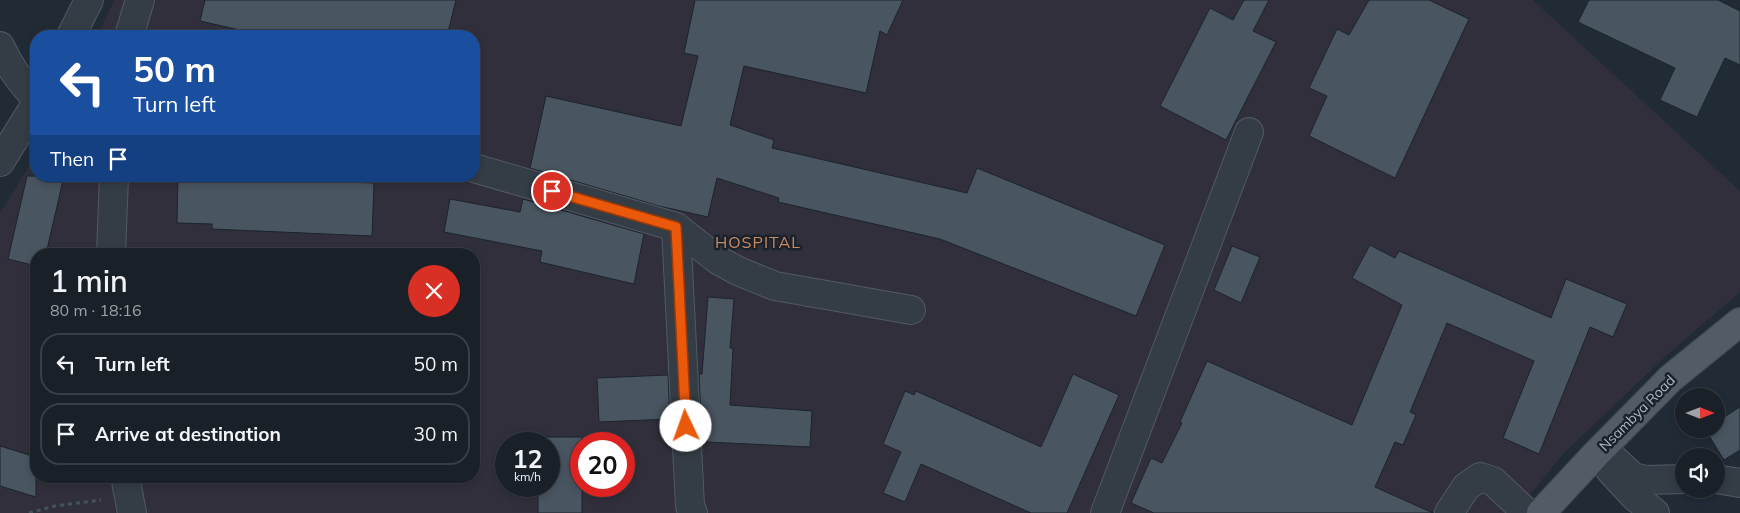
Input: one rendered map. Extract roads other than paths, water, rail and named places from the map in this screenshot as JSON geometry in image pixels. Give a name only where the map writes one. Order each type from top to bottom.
[{"type":"main road","name":"Nsambya Road","points":[[1541,513],[1598,451],[1671,378],[1740,322]]},
{"type":"street","points":[[74,30],[89,0]]},
{"type":"street","points":[[131,30],[140,0]]},
{"type":"street","points":[[0,46],[6,60],[30,91]]},
{"type":"street","points":[[0,162],[30,114]]},
{"type":"street","points":[[1105,513],[1249,132]]},
{"type":"street","points":[[480,170],[676,227],[718,260],[738,271],[775,286],[911,310]]},
{"type":"street","points":[[111,248],[114,182]]},
{"type":"street","points":[[676,227],[690,506],[693,513]]},
{"type":"street","points":[[1598,451],[1633,477],[1646,480],[1675,479]]},
{"type":"street","points":[[1598,451],[1634,496],[1655,513]]},
{"type":"street","points":[[1449,513],[1466,487],[1480,477],[1492,481],[1527,513]]},
{"type":"street","points":[[1725,480],[1740,483]]},
{"type":"district","name":"HOSPITAL","points":[[758,242]]}]
